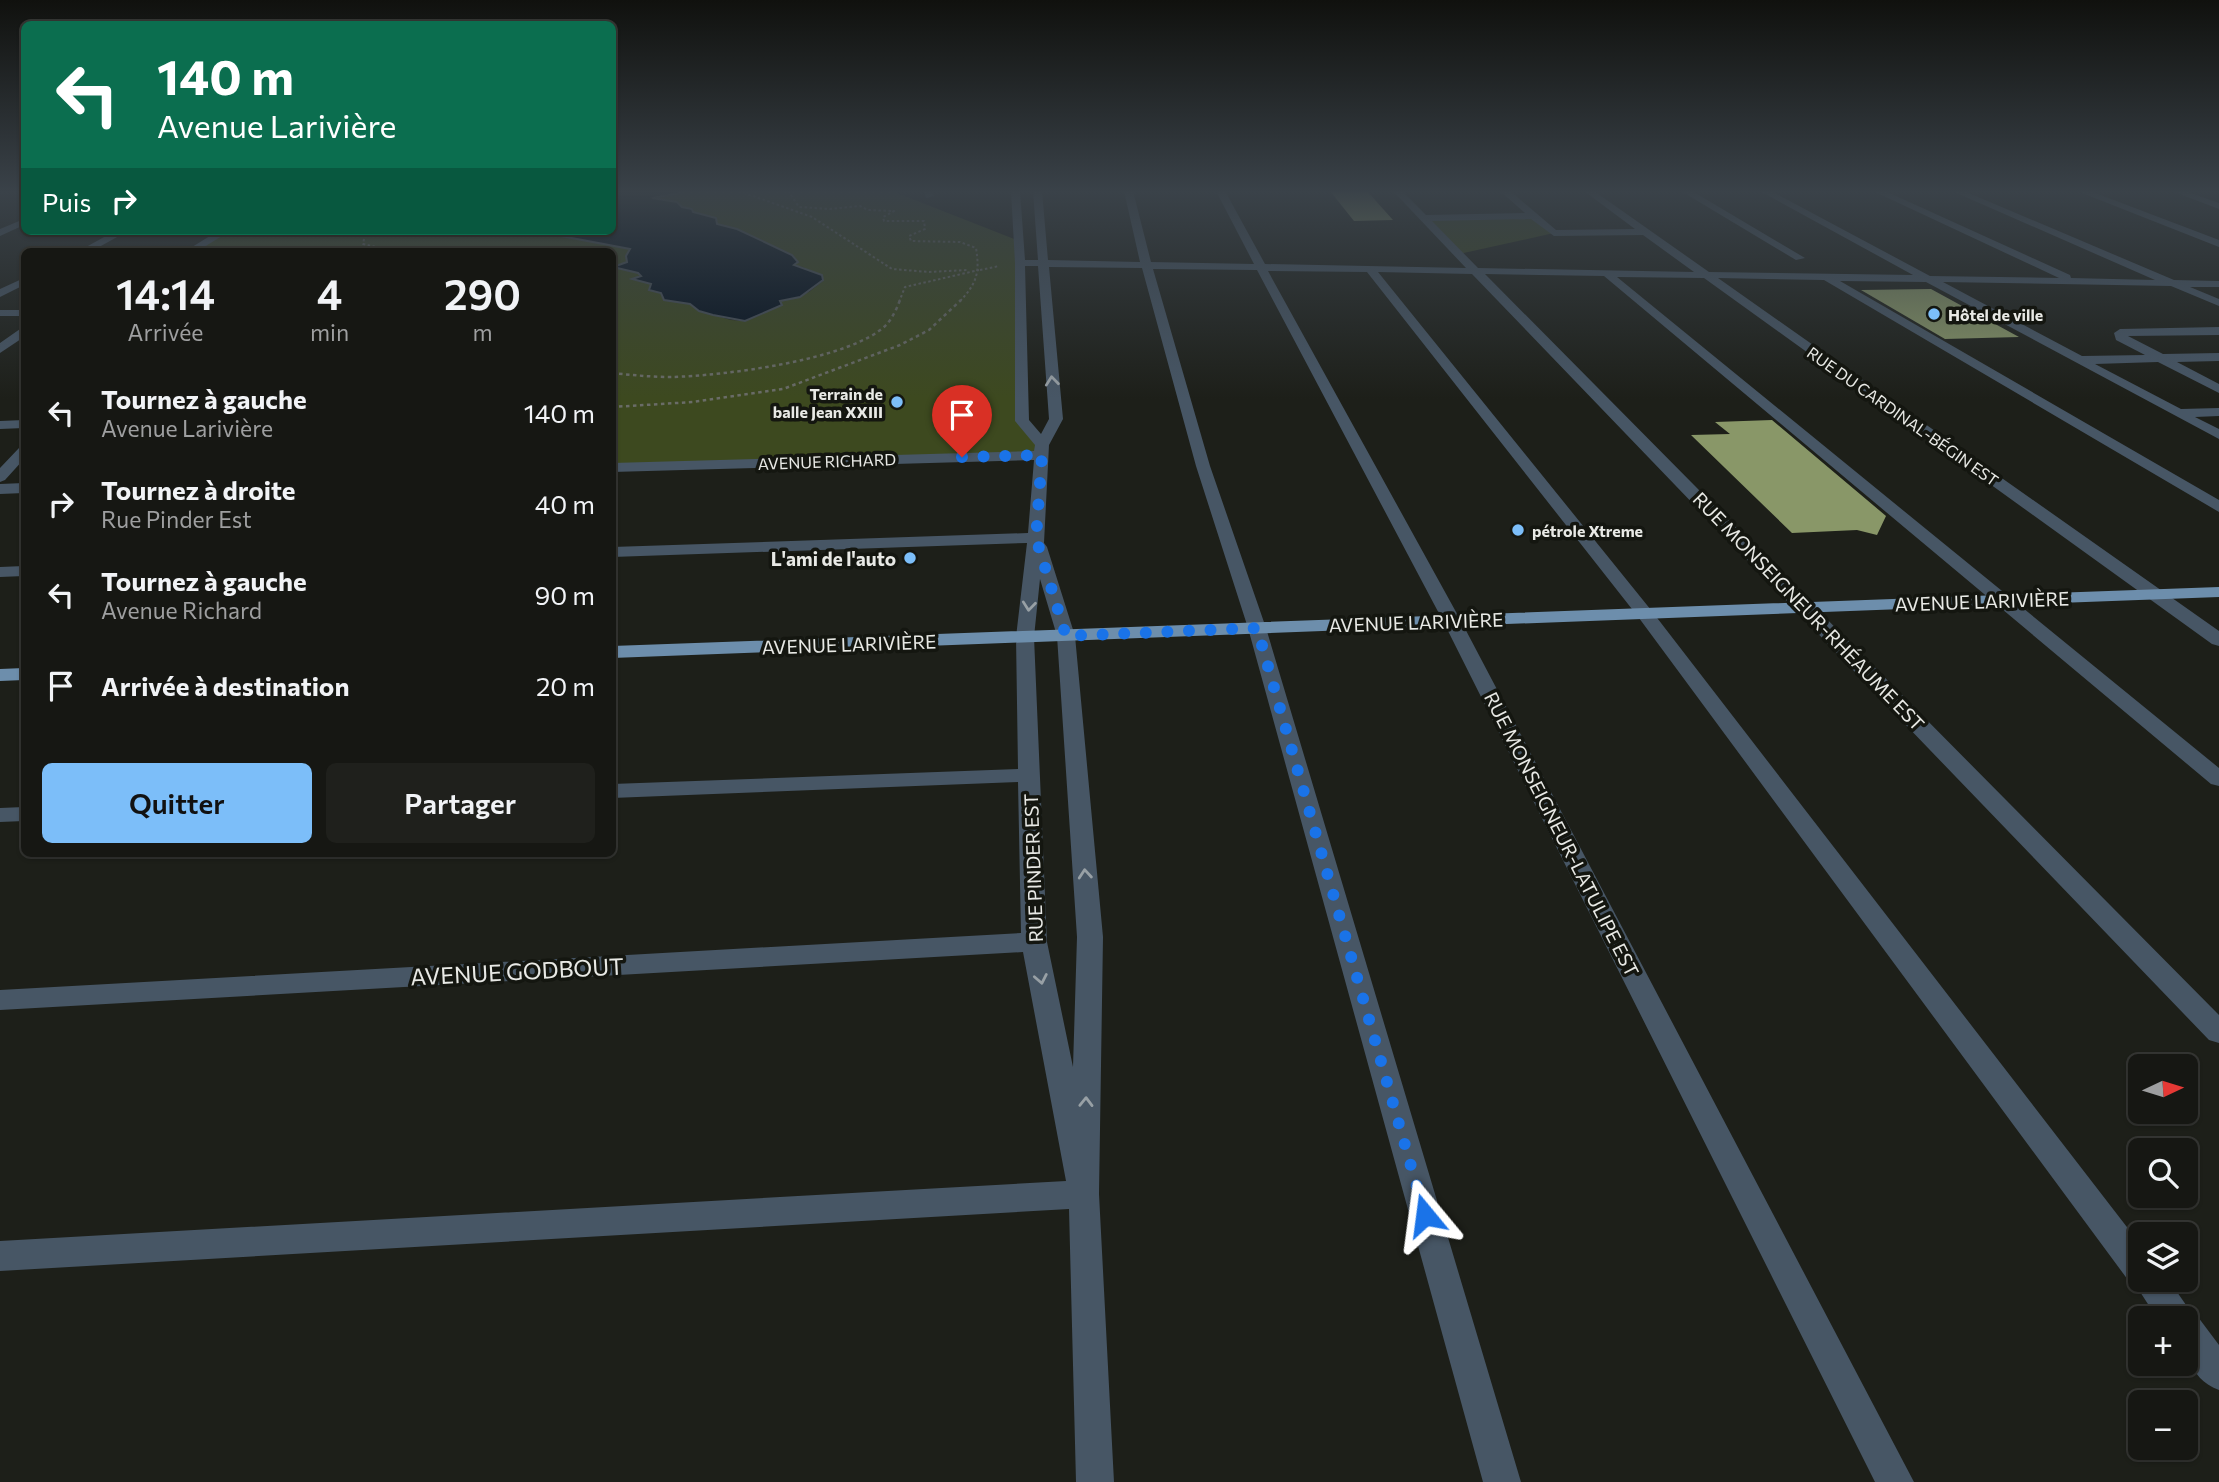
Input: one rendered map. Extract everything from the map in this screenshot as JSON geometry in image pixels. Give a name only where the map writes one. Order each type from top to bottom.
[{"type":"main road","name":"AVENUE LARIVIÈRE","points":[[616,652],[2219,592]]},
{"type":"main road","points":[[0,675],[21,674]]},
{"type":"street","name":"RUE PINDER EST","points":[[1041,260],[1056,419],[1042,450],[1025,637],[1034,942],[1084,1194]]},
{"type":"street","points":[[1144,260],[1220,523],[1257,628],[1502,1482]]},
{"type":"street","name":"RUE MONSEIGNEUR-LATULIPE EST","points":[[1255,260],[1452,621],[1895,1482]]},
{"type":"street","name":"RUE MONSEIGNEUR-RHÉAUME EST","points":[[1465,260],[2219,1032]]},
{"type":"street","name":"RUE DU CARDINAL-BÉGIN EST","points":[[1685,260],[2219,640]]},
{"type":"street","points":[[1893,260],[2219,435]]},
{"type":"street","points":[[2029,260],[2075,281]]},
{"type":"street","points":[[2118,260],[2219,303]]},
{"type":"street","points":[[1042,450],[1022,421],[1020,263],[2219,284]]},
{"type":"street","points":[[1370,269],[1645,614],[2128,1253]]},
{"type":"street","points":[[1606,273],[2219,779]]},
{"type":"street","points":[[1827,277],[2219,507]]},
{"type":"street","points":[[0,294],[21,283]]},
{"type":"street","points":[[0,313],[21,313]]},
{"type":"street","points":[[2219,331],[2120,333],[2120,337],[2219,389]]},
{"type":"street","points":[[0,349],[21,334]]},
{"type":"street","points":[[2081,360],[2219,357]]},
{"type":"street","points":[[2178,413],[2219,412]]},
{"type":"street","points":[[0,425],[21,424]]},
{"type":"street","name":"AVENUE RICHARD","points":[[616,468],[1042,450]]},
{"type":"street","points":[[0,477],[21,455]]},
{"type":"street","points":[[0,489],[21,488]]},
{"type":"street","points":[[616,552],[1036,538]]},
{"type":"street","name":"RUE PINDER EST","points":[[1036,538],[1066,636],[1090,937],[1084,1194],[1095,1482]]},
{"type":"street","points":[[0,572],[21,571]]},
{"type":"street","points":[[616,791],[1029,775]]},
{"type":"street","points":[[0,815],[21,814]]},
{"type":"street","name":"AVENUE GODBOUT","points":[[0,1000],[1034,942]]},
{"type":"street","points":[[0,1256],[1084,1194]]},
{"type":"street","points":[[2198,1345],[2219,1373]]},
{"type":"path","points":[[878,260],[892,269],[929,272],[980,270]]},
{"type":"path","points":[[616,407],[693,402],[783,389],[900,345],[929,330],[967,294],[980,270],[978,260]]},
{"type":"path","points":[[616,373],[673,377],[789,363],[839,349],[871,336],[886,326],[897,309],[905,287],[1020,263]]},
{"type":"green space","points":[[616,260],[627,262],[616,266]]},
{"type":"green space","points":[[792,260],[1019,260],[1022,421],[1042,455],[616,468],[616,268],[639,274],[642,276],[634,279],[652,284],[661,293],[690,304],[699,311],[745,321],[781,305],[780,301],[809,292],[823,281],[803,267],[792,265]]},
{"type":"water","points":[[796,260],[798,262],[794,265],[822,275],[823,280],[800,297],[780,301],[782,305],[745,321],[699,311],[690,304],[664,300],[661,293],[649,290],[651,284],[632,279],[641,276],[638,273],[616,268],[627,262]]},
{"type":"building","name":"Hôtel de ville","points":[[1931,289],[2019,337],[1945,339],[1861,290]]},
{"type":"building","points":[[1772,420],[1886,516],[1877,535],[1857,530],[1792,533],[1691,435],[1730,434],[1715,422]]},
{"type":"place","name":"Hôtel de ville","points":[[1934,314]]},
{"type":"place","name":"Terrain de balle Jean XXIII","points":[[897,402]]},
{"type":"place","name":"pétrole Xtreme","points":[[1518,530]]},
{"type":"place","name":"L'ami de l'auto","points":[[910,558]]},
{"type":"route","points":[[962,457],[1042,455],[1036,538],[1066,636],[1257,628],[1425,1215]]}]
